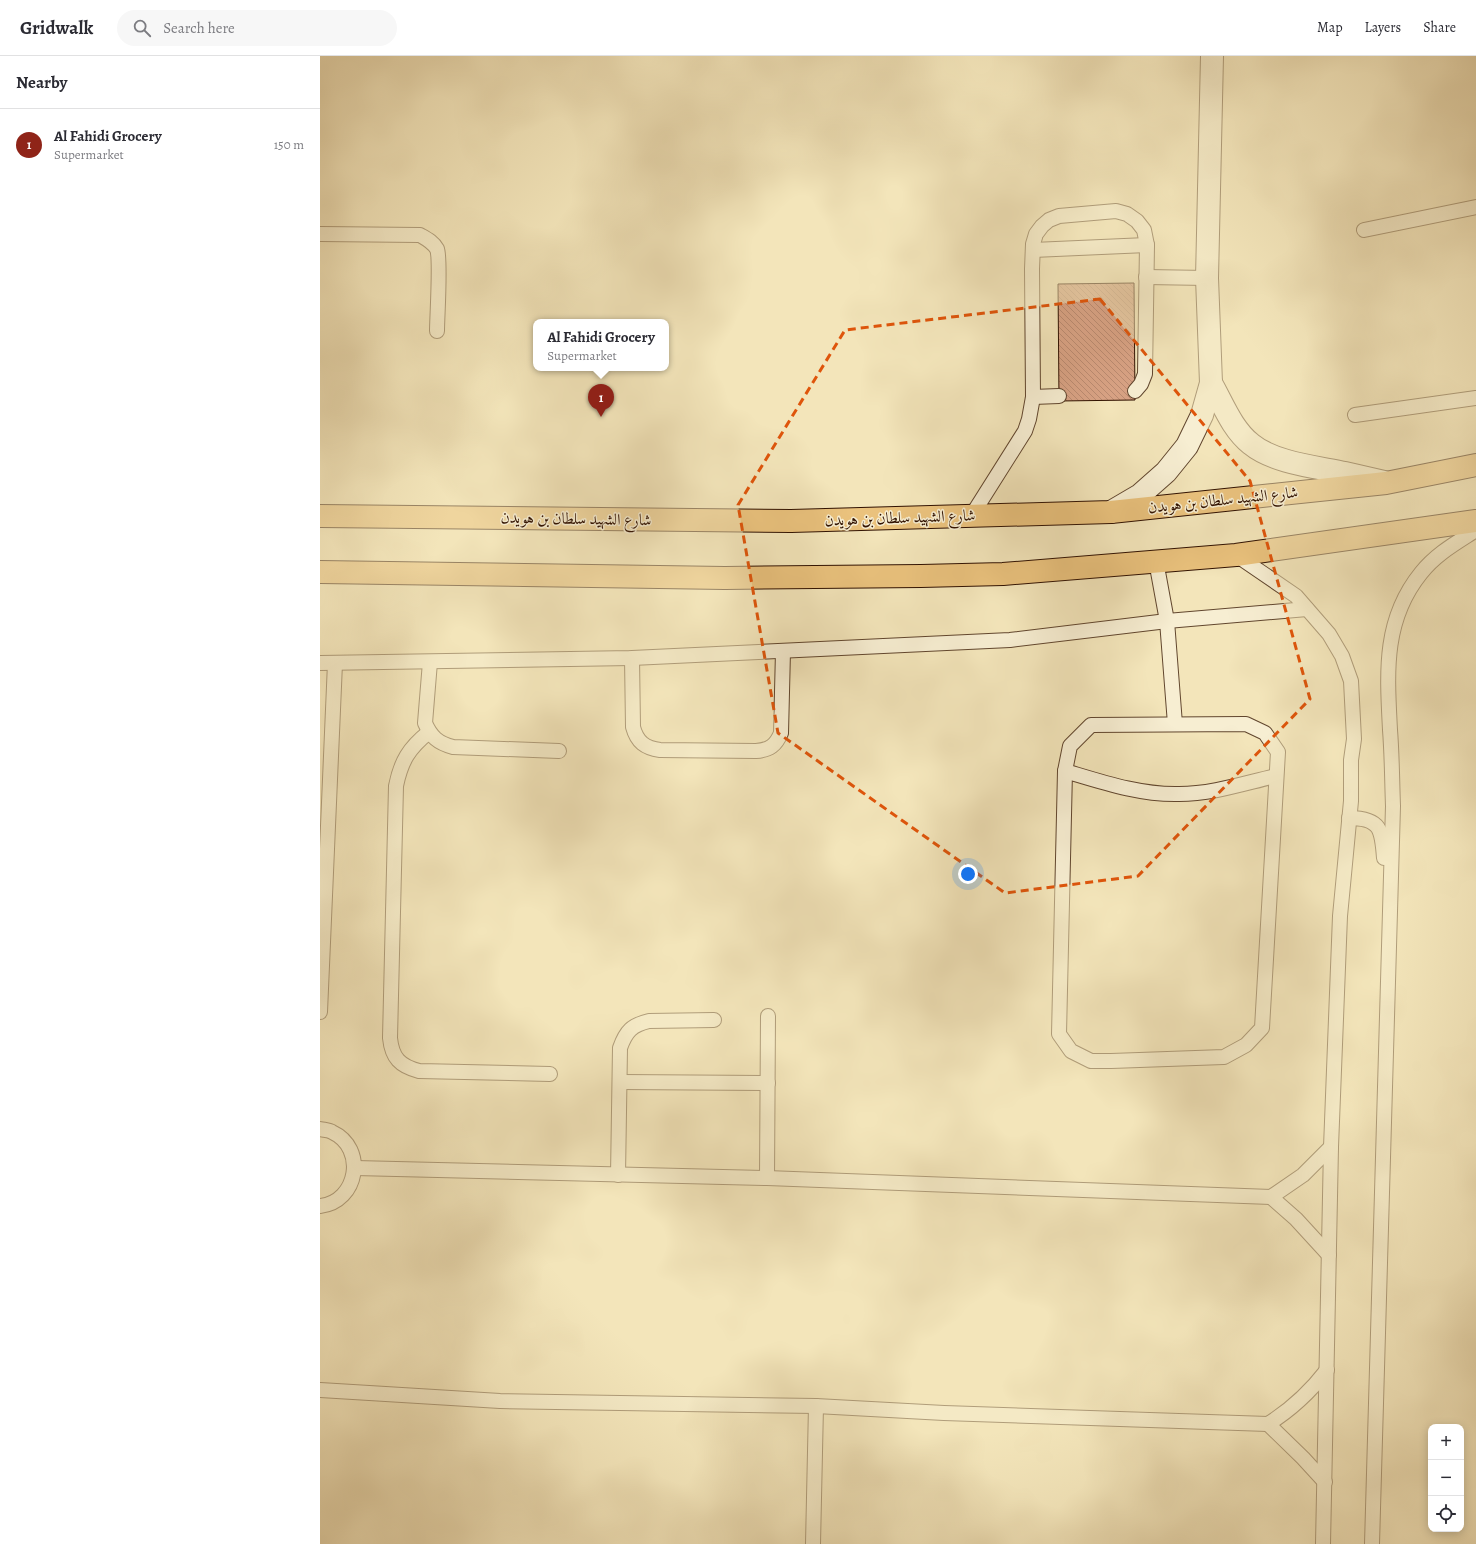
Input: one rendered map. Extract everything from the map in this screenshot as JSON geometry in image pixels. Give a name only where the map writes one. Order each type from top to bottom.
[{"type":"highway","name":"شارع الشهيد سلطان بن هويدن","points":[[320,516],[791,522],[972,515],[1111,512],[1386,483],[1476,465]]},
{"type":"highway","points":[[320,572],[724,578],[1003,574],[1236,555],[1476,521]]},
{"type":"street","points":[[1111,512],[1140,495],[1166,472],[1187,446],[1202,416],[1211,383],[1207,278],[1212,56]]},
{"type":"street","points":[[1211,383],[1235,427],[1252,445],[1274,457],[1307,466],[1386,483]]},
{"type":"lane","points":[[1364,230],[1476,207]]},
{"type":"lane","points":[[972,515],[1024,431],[1029,419],[1033,397],[1033,244],[1036,234],[1042,226],[1050,220],[1069,214],[1116,211],[1127,214],[1137,221],[1144,230],[1147,246],[1145,374],[1141,384],[1135,391]]},
{"type":"lane","points":[[320,234],[420,235],[431,241],[437,251],[438,263],[437,332]]},
{"type":"lane","points":[[1033,250],[1147,246]]},
{"type":"lane","points":[[1146,277],[1207,278]]},
{"type":"lane","points":[[1033,397],[1059,396]]},
{"type":"lane","points":[[1355,415],[1476,398]]},
{"type":"lane","points":[[1372,1544],[1393,806],[1388,693],[1389,660],[1394,621],[1405,596],[1421,572],[1442,552],[1476,530]]},
{"type":"lane","points":[[1236,555],[1296,596],[1329,634],[1342,656],[1351,681],[1354,739],[1351,760],[1349,818],[1340,916],[1331,1147],[1323,1544]]},
{"type":"lane","points":[[1156,561],[1167,621],[1175,724]]},
{"type":"lane","points":[[320,663],[632,658],[1010,640],[1167,621],[1307,609]]},
{"type":"lane","points":[[632,658],[633,727],[636,736],[642,744],[650,748],[660,750],[756,751],[765,750],[772,747],[778,741],[781,733],[783,651]]},
{"type":"lane","points":[[430,662],[425,723],[429,732],[435,739],[452,747],[558,751]]},
{"type":"lane","points":[[320,1012],[335,663]]},
{"type":"lane","points":[[1246,724],[1265,733],[1278,752],[1262,1028],[1246,1045],[1224,1057],[1111,1061],[1091,1061],[1070,1051],[1059,1034],[1065,771],[1070,746],[1091,725],[1246,724]]},
{"type":"lane","points":[[429,732],[416,743],[406,756],[399,771],[396,786],[391,1048],[395,1056],[402,1064],[419,1071],[550,1074]]},
{"type":"lane","points":[[1065,771],[1131,790],[1179,794],[1218,789],[1276,776]]},
{"type":"lane","points":[[1349,818],[1365,818],[1375,823],[1381,834],[1389,916]]},
{"type":"lane","points":[[767,1178],[768,1016]]},
{"type":"lane","points":[[618,1174],[620,1048],[624,1038],[630,1029],[649,1021],[714,1020]]},
{"type":"lane","points":[[620,1082],[768,1083]]},
{"type":"lane","points":[[320,1129],[332,1132],[344,1140],[352,1153],[355,1168],[353,1180],[347,1191],[337,1200],[326,1206],[320,1206]]},
{"type":"lane","points":[[355,1168],[767,1178],[1271,1197],[1303,1175],[1331,1147]]},
{"type":"lane","points":[[1271,1197],[1300,1222],[1329,1255]]},
{"type":"lane","points":[[320,1390],[500,1401],[816,1406],[1268,1424],[1301,1400],[1315,1386],[1327,1370]]},
{"type":"lane","points":[[813,1544],[816,1406]]},
{"type":"lane","points":[[1268,1424],[1325,1482]]},
{"type":"highlighted area","points":[[1100,299],[1250,481],[1310,699],[1138,876],[1005,893],[778,733],[738,505],[845,330]]},
{"type":"building","points":[[1134,283],[1135,400],[1059,401],[1058,284]]},
{"type":"place","name":"Al Fahidi Grocery","points":[[601,417]]}]
